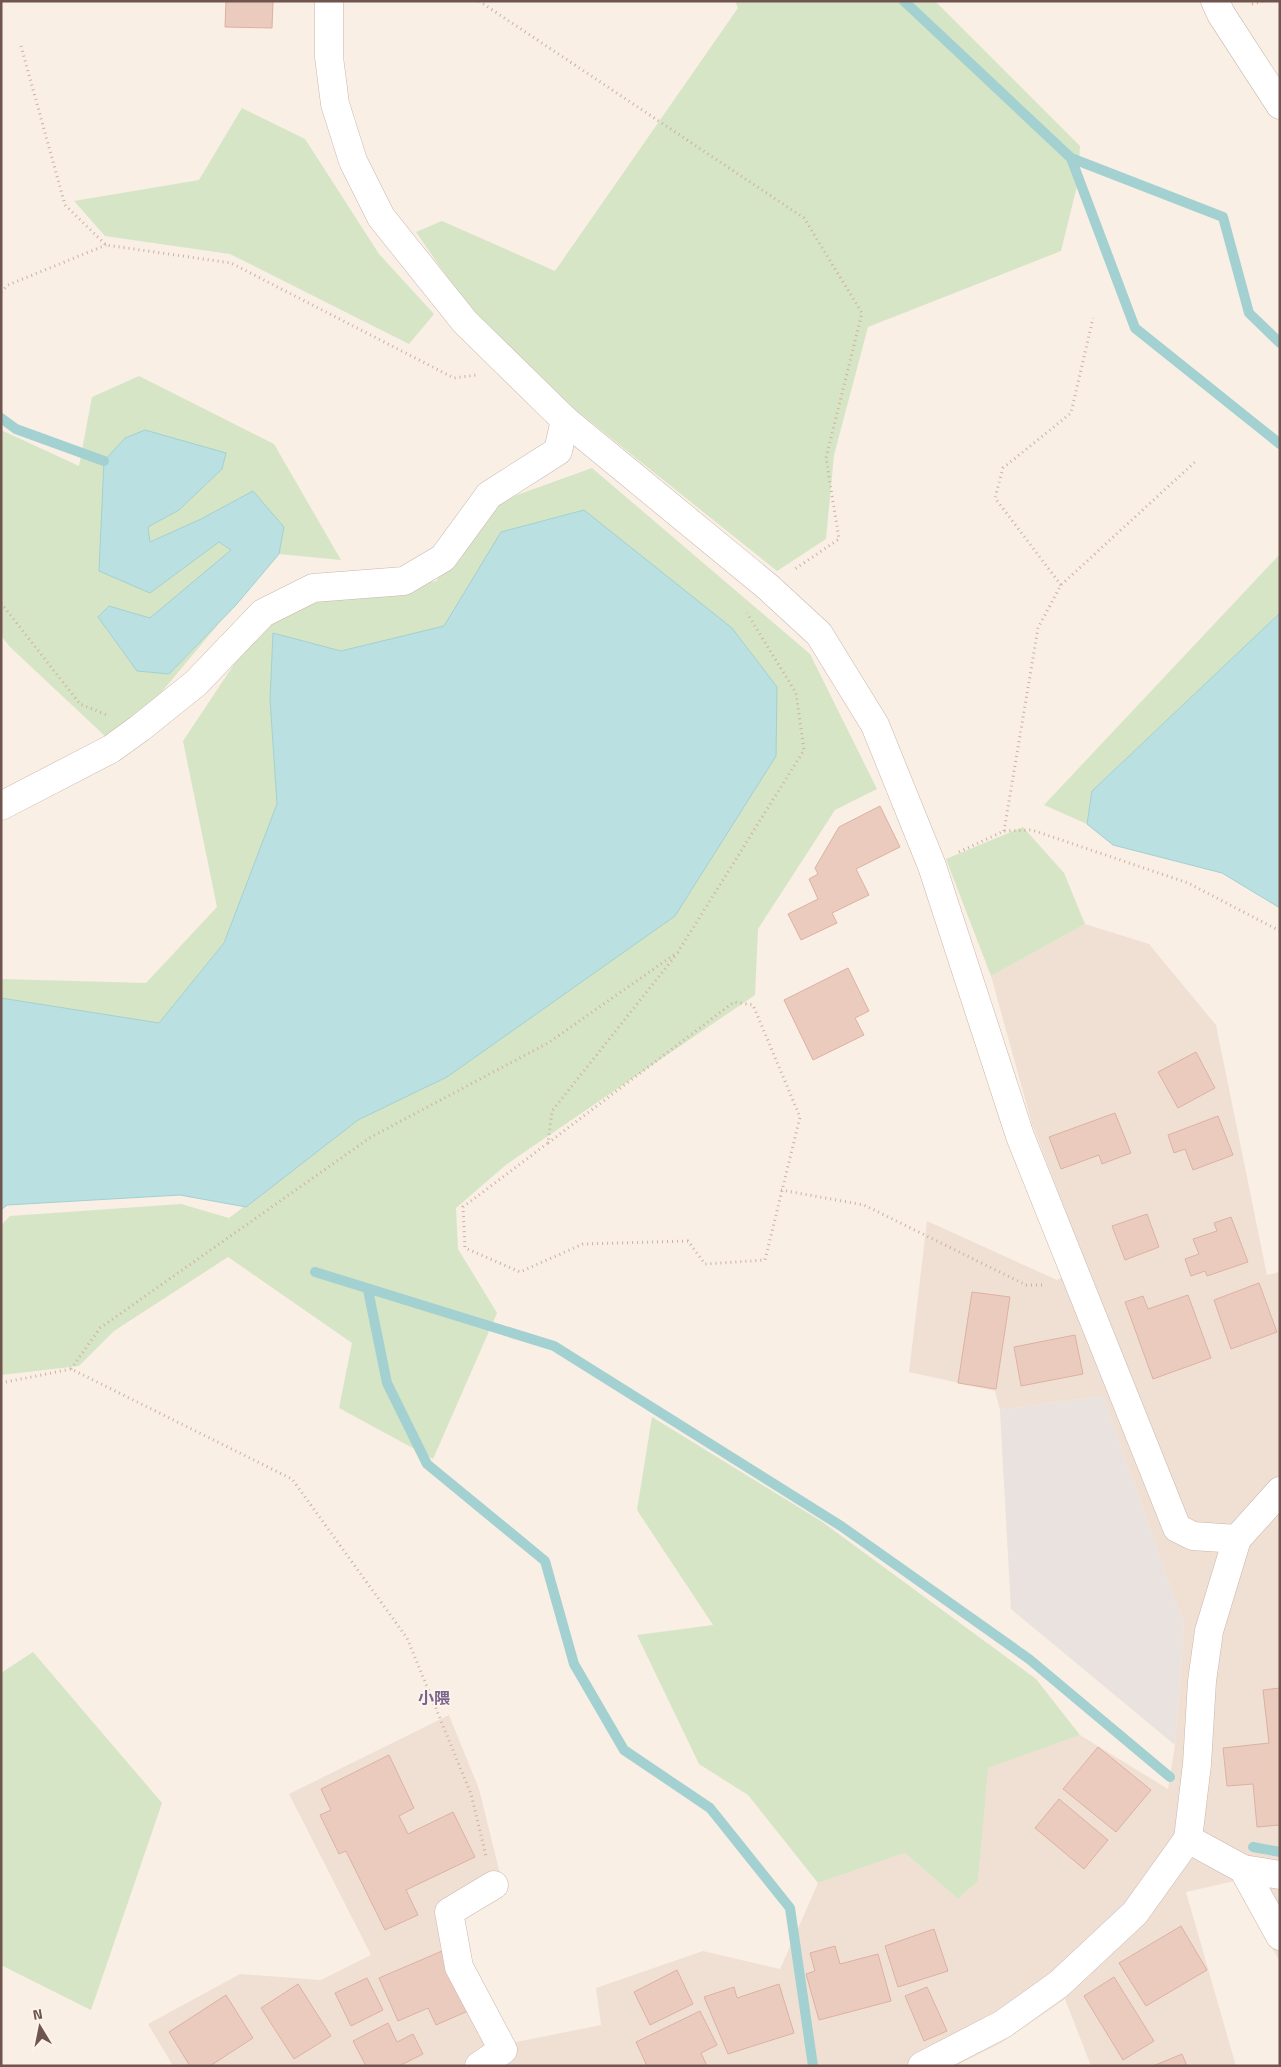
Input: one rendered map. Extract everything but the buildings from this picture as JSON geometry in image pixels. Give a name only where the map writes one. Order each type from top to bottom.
[{"type":"street","points":[[329,1],[329,57],[335,104],[353,161],[381,218],[465,322],[565,420],[768,587],[818,634],[875,725],[932,866],[1020,1136],[1177,1528],[1193,1536],[1236,1539]]},
{"type":"street","points":[[1215,1],[1220,14],[1280,105]]},
{"type":"street","points":[[1,806],[111,749],[140,728],[196,683],[263,613],[313,588],[404,581],[443,558],[489,495],[558,451],[565,420]]},
{"type":"street","points":[[922,2066],[1003,2024],[1059,1984],[1134,1913],[1188,1839],[1197,1764],[1202,1681],[1209,1631],[1236,1539],[1280,1490]]},
{"type":"street","points":[[1188,1839],[1243,1869],[1280,1875]]},
{"type":"street","points":[[1243,1869],[1280,1936]]},
{"type":"street","points":[[479,2066],[503,2050],[459,1967],[449,1912],[494,1885]]},
{"type":"path","points":[[478,1],[804,218],[862,313],[826,458],[839,539],[768,587]]},
{"type":"path","points":[[21,46],[65,204],[106,245]]},
{"type":"path","points":[[1,292],[8,285],[106,245],[231,263],[454,378],[514,371]]},
{"type":"path","points":[[1061,585],[995,498],[1003,468],[1071,413],[1093,318]]},
{"type":"path","points":[[1004,831],[1038,628],[1061,585],[1196,461]]},
{"type":"path","points":[[1,603],[80,704],[140,728]]},
{"type":"path","points":[[548,1143],[552,1111],[678,952],[804,750],[796,693],[746,610]]},
{"type":"path","points":[[932,866],[1004,831],[1032,830],[1188,883],[1280,931]]},
{"type":"path","points":[[72,1369],[100,1328],[371,1137],[548,1043],[678,952]]},
{"type":"path","points":[[734,1002],[754,1005],[800,1117],[765,1260],[705,1264],[688,1241],[583,1244],[520,1272],[465,1248],[463,1207],[548,1143],[734,1002]]},
{"type":"path","points":[[781,1190],[864,1205],[1026,1285],[1081,1285]]},
{"type":"path","points":[[1,1383],[72,1369],[292,1479],[407,1638],[471,1794],[494,1885]]},
{"type":"shaded area","points":[[1085,924],[1149,944],[1216,1025],[1267,1275],[1280,1272],[1280,1962],[1235,1881],[1186,1892],[1236,2066],[1091,2066],[1065,1999],[1001,2043],[955,2066],[173,2066],[148,2024],[240,1974],[321,1980],[371,1955],[289,1794],[449,1715],[479,1789],[504,1890],[459,1917],[466,1961],[511,2043],[601,2025],[596,1988],[703,1951],[780,1969],[818,1883],[905,1853],[958,1899],[978,1881],[987,1768],[1080,1735],[1168,1789],[1175,1745],[1184,1625],[1103,1396],[1000,1410],[995,1391],[909,1372],[927,1221],[1057,1280],[1086,1264],[1032,1124],[991,976]]},
{"type":"shaded area","points":[[1103,1396],[1184,1625],[1175,1745],[1011,1609],[1000,1410]]},
{"type":"green space","points":[[735,1],[935,1],[1080,146],[1078,182],[1061,251],[868,327],[834,455],[826,539],[777,571],[571,406],[470,310],[416,232],[442,221],[555,271],[738,8]]},
{"type":"green space","points":[[242,108],[305,139],[379,254],[434,314],[409,344],[230,254],[105,236],[74,201],[199,180]]},
{"type":"green space","points":[[139,376],[274,444],[341,560],[279,554],[284,527],[201,519],[149,542],[148,527],[179,510],[222,469],[145,430],[150,593],[219,542],[232,550],[150,618],[109,606],[98,617],[137,671],[169,674],[221,621],[149,707],[106,737],[9,646],[1,635],[1,430],[79,466],[92,397]]},
{"type":"green space","points":[[592,468],[810,654],[877,789],[835,810],[758,929],[755,995],[507,1164],[456,1208],[458,1249],[497,1313],[433,1459],[339,1408],[352,1343],[228,1257],[114,1331],[79,1366],[1,1375],[1,1225],[10,1216],[181,1204],[229,1218],[358,1120],[447,1077],[584,510],[502,532],[444,626],[341,651],[273,633],[270,699],[277,804],[224,943],[159,1023],[1,998],[1,979],[146,983],[217,907],[183,741],[255,633],[308,603],[436,581],[500,501]]},
{"type":"green space","points":[[1280,554],[1280,613],[1092,791],[1087,824],[1044,805]]},
{"type":"green space","points":[[1023,827],[1064,873],[1085,924],[991,976],[946,859]]},
{"type":"green space","points":[[652,1417],[821,1521],[1036,1679],[1080,1735],[988,1768],[978,1881],[958,1899],[905,1853],[818,1883],[748,1795],[699,1764],[637,1635],[713,1625],[637,1510]]},
{"type":"green space","points":[[33,1652],[162,1803],[91,2010],[1,1965],[1,1673]]},
{"type":"water","points":[[145,430],[226,453],[222,469],[179,510],[148,527],[150,542],[201,519],[253,491],[284,527],[279,554],[236,605],[169,674],[137,671],[98,617],[109,606],[150,618],[231,550],[219,542],[150,593],[99,571],[104,461],[125,438]]},
{"type":"water","points":[[584,510],[732,628],[777,687],[776,756],[675,916],[447,1077],[358,1120],[246,1207],[180,1195],[7,1205],[1,1210],[1,998],[159,1023],[224,943],[277,804],[270,699],[273,633],[341,651],[444,626],[501,532]]},
{"type":"water","points":[[1280,613],[1280,908],[1222,873],[1113,845],[1087,824],[1092,791]]},
{"type":"waterway","points":[[904,1],[1071,158],[1135,328],[1280,444]]},
{"type":"waterway","points":[[1071,158],[1223,217],[1249,313],[1280,343]]},
{"type":"waterway","points":[[1,418],[16,429],[104,461]]},
{"type":"waterway","points":[[315,1272],[554,1346],[841,1526],[1029,1659],[1170,1777]]},
{"type":"waterway","points":[[368,1290],[387,1383],[427,1464],[545,1561],[574,1664],[624,1750],[710,1808],[790,1908],[813,2066]]},
{"type":"waterway","points":[[1253,1847],[1280,1852]]},
{"type":"district","name":"小隈","points":[[434,1698]]}]
